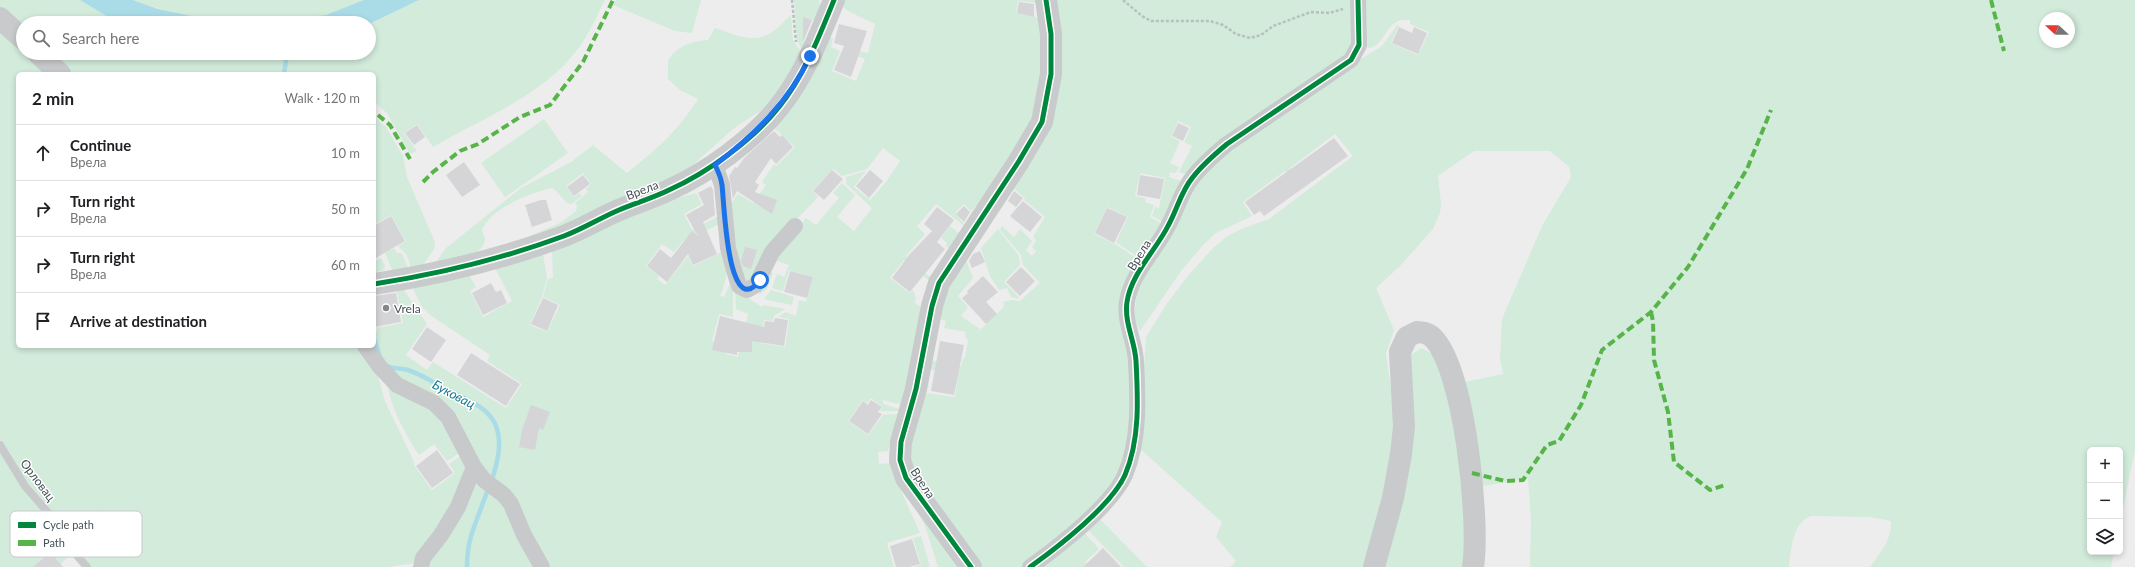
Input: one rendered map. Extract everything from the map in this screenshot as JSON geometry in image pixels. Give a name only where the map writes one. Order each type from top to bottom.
[{"type":"street","name":"Врела","points":[[376,284],[462,267],[519,252],[566,235],[624,208],[669,190],[715,165],[767,120],[779,107],[810,56],[834,0]]},
{"type":"street","name":"Врела","points":[[971,567],[906,478],[900,460],[901,442],[916,389],[932,306],[939,283],[1019,161],[1042,122],[1051,74],[1051,34],[1046,0]]},
{"type":"street","name":"Врела","points":[[1030,567],[1088,520],[1118,487],[1125,475],[1132,454],[1137,428],[1136,349],[1126,318],[1127,302],[1130,289],[1168,225],[1188,184],[1209,159],[1227,144],[1351,60],[1358,45],[1358,0]]},
{"type":"street","points":[[0,18],[16,33]]},
{"type":"street","points":[[45,60],[58,72]]},
{"type":"street","points":[[715,165],[722,185],[728,248],[737,284],[741,288],[747,290],[756,285],[772,252],[795,226]]},
{"type":"street","points":[[1374,567],[1393,498],[1401,454],[1404,427],[1400,352],[1407,337],[1417,332],[1430,335],[1438,343],[1447,359],[1455,385],[1472,467],[1474,516],[1473,567]]},
{"type":"street","points":[[366,348],[380,367],[397,385],[426,398],[442,410],[448,417],[474,467],[511,504],[524,535],[542,567]]},
{"type":"street","points":[[421,567],[423,558],[441,535],[458,507],[474,467]]},
{"type":"lane","name":"Орловац","points":[[0,445],[25,486],[47,511]]},
{"type":"lane","name":"Орловац","points":[[78,557],[87,567]]},
{"type":"path","points":[[792,0],[796,44],[803,53],[810,56]]},
{"type":"path","points":[[1123,0],[1142,16],[1151,21],[1210,21],[1223,25],[1236,34],[1250,38],[1262,36],[1274,26],[1311,12],[1329,13],[1343,10],[1358,0]]},
{"type":"green space","points":[[0,0],[80,0],[106,16],[16,16],[16,24],[0,9]]},
{"type":"green space","points":[[133,0],[364,0],[350,7],[320,16],[186,16]]},
{"type":"green space","points":[[419,0],[605,0],[584,40],[570,59],[553,75],[535,89],[495,114],[433,147],[417,124],[404,133],[417,151],[410,154],[387,113],[376,104],[376,72],[68,72],[55,60],[376,60],[376,21]]},
{"type":"green space","points":[[616,0],[701,0],[692,33],[675,31],[613,5]]},
{"type":"green space","points":[[794,0],[819,0],[821,12],[817,21],[803,18],[804,50],[802,50],[797,40]]},
{"type":"green space","points":[[844,0],[1038,0],[1039,3],[1018,1],[1016,13],[1039,18],[1044,35],[1036,116],[985,198],[971,211],[964,204],[955,213],[964,224],[963,225],[936,204],[917,226],[925,234],[906,256],[933,280],[932,283],[904,260],[890,278],[910,293],[913,290],[916,298],[914,302],[924,310],[903,402],[899,404],[883,400],[883,404],[899,409],[899,411],[880,411],[883,407],[871,398],[867,403],[863,400],[848,421],[868,435],[883,415],[898,414],[888,451],[878,452],[879,464],[892,463],[899,486],[920,533],[887,543],[894,567],[546,567],[450,415],[399,382],[375,348],[376,331],[378,331],[377,328],[403,323],[396,287],[402,287],[427,324],[406,355],[427,370],[433,362],[506,408],[522,384],[487,361],[490,355],[430,315],[422,307],[411,285],[468,273],[476,287],[470,291],[483,317],[512,301],[494,266],[543,254],[547,278],[542,297],[530,325],[547,332],[560,305],[543,297],[548,279],[553,278],[552,247],[663,202],[696,193],[702,204],[684,214],[692,230],[721,215],[722,223],[683,241],[674,252],[662,244],[646,266],[659,276],[657,279],[665,285],[688,256],[693,266],[726,250],[727,273],[720,296],[724,297],[733,277],[733,317],[719,314],[712,341],[728,345],[726,354],[738,357],[748,314],[736,309],[735,290],[762,307],[763,305],[785,309],[774,316],[773,321],[764,320],[760,343],[785,347],[789,319],[779,316],[786,312],[796,316],[799,300],[806,302],[813,277],[789,270],[783,291],[772,288],[777,274],[784,277],[789,265],[775,260],[770,272],[773,273],[767,289],[759,295],[772,263],[806,218],[816,225],[839,198],[833,193],[842,183],[855,195],[837,217],[854,231],[872,208],[846,184],[846,177],[866,171],[854,187],[870,200],[885,183],[900,161],[883,148],[867,169],[842,176],[833,169],[812,191],[818,197],[795,221],[757,278],[742,284],[729,207],[738,194],[753,203],[766,185],[762,182],[774,164],[776,166],[795,147],[772,126],[830,37],[833,39],[831,47],[840,51],[832,71],[856,81],[865,59],[844,51],[845,48],[868,53],[875,24],[844,8]]},
{"type":"green space","points":[[1054,0],[1353,0],[1354,48],[1190,176],[1179,172],[1192,146],[1184,142],[1191,127],[1178,121],[1171,137],[1180,141],[1170,163],[1179,167],[1176,173],[1170,172],[1169,177],[1181,181],[1165,223],[1152,216],[1155,207],[1159,208],[1165,178],[1140,173],[1135,196],[1146,198],[1145,202],[1154,205],[1150,217],[1164,225],[1142,260],[1116,242],[1128,217],[1107,207],[1094,234],[1115,244],[1141,261],[1129,283],[1133,358],[1128,459],[1101,499],[1024,567],[979,567],[925,495],[907,457],[925,393],[955,397],[958,374],[927,369],[929,360],[961,366],[963,358],[965,358],[968,340],[965,337],[966,332],[944,328],[946,321],[937,318],[939,306],[964,255],[973,278],[958,296],[968,307],[961,316],[980,329],[976,334],[1004,307],[1003,302],[1012,300],[1020,301],[1040,283],[1023,265],[1021,255],[1000,230],[1002,226],[1014,237],[1020,229],[1032,241],[1026,250],[1032,256],[1036,251],[1032,247],[1036,240],[1033,237],[1045,217],[1024,200],[1025,198],[1011,186],[1028,159]]},
{"type":"green space","points":[[1361,0],[2135,0],[2135,450],[2123,508],[2123,447],[2087,447],[2087,555],[2113,555],[2111,567],[1870,567],[1888,540],[1891,521],[1870,517],[1811,516],[1800,525],[1796,531],[1792,545],[1789,567],[1530,567],[1531,518],[1528,479],[1482,486],[1464,382],[1503,374],[1500,358],[1502,319],[1542,226],[1571,177],[1569,167],[1550,151],[1474,151],[1438,176],[1441,204],[1440,213],[1433,229],[1400,266],[1376,288],[1394,330],[1386,354],[1392,396],[1395,445],[1367,567],[1230,567],[1236,561],[1216,537],[1222,522],[1139,448],[1146,337],[1168,302],[1187,277],[1212,249],[1226,237],[1241,229],[1269,219],[1353,156],[1335,134],[1290,168],[1296,177],[1292,180],[1285,171],[1243,202],[1252,216],[1216,233],[1204,244],[1181,271],[1140,331],[1134,318],[1137,292],[1188,197],[1213,161],[1356,62],[1382,46],[1397,25],[1399,25],[1391,43],[1418,55],[1429,32],[1410,24],[1410,20],[1402,20],[1390,27],[1379,43],[1368,48],[1365,45]]},
{"type":"green space","points":[[791,15],[793,40],[802,54],[776,97],[763,109],[733,129],[677,179],[583,219],[513,243],[562,222],[576,211],[577,206],[575,203],[588,192],[586,189],[591,184],[583,173],[566,186],[574,197],[579,193],[582,196],[571,204],[566,202],[552,188],[523,198],[502,208],[487,222],[482,230],[485,239],[479,250],[473,254],[436,262],[446,248],[521,188],[571,162],[593,145],[627,173],[648,156],[674,131],[698,99],[680,90],[668,79],[668,61],[680,48],[690,43],[708,40],[715,28],[744,37],[758,38],[765,36],[777,28]]},
{"type":"green space","points":[[0,27],[16,42],[16,60],[35,60],[48,72],[16,72],[16,348],[361,348],[377,373],[385,401],[415,464],[414,465],[432,490],[455,473],[449,464],[463,454],[466,462],[467,479],[415,563],[388,567],[92,567],[83,557],[142,557],[142,511],[52,511],[19,472],[0,439]]},
{"type":"green space","points":[[376,119],[386,127],[403,156],[407,177],[435,242],[434,249],[423,265],[411,267],[406,254],[398,246],[406,241],[391,215],[376,224]]},
{"type":"green space","points":[[544,119],[568,153],[505,197],[481,163]]},
{"type":"green space","points":[[950,226],[960,234],[950,249],[946,246],[947,243],[941,238]]},
{"type":"green space","points":[[998,229],[1019,256],[1020,265],[1004,282],[1019,297],[1018,299],[1011,297],[1007,288],[999,290],[990,276],[981,248]]},
{"type":"green space","points":[[380,240],[386,252],[394,248],[397,253],[402,253],[408,268],[392,270]]},
{"type":"green space","points":[[381,258],[385,265],[384,270],[376,272],[376,261]]},
{"type":"green space","points":[[771,290],[794,297],[792,305],[764,299]]},
{"type":"green space","points":[[1421,348],[1435,355],[1440,365],[1463,457],[1466,567],[1383,567],[1411,355]]},
{"type":"green space","points":[[388,384],[434,408],[461,452],[447,461],[434,444],[419,455],[404,431],[395,411],[391,401]]},
{"type":"green space","points":[[0,451],[45,511],[10,511],[10,557],[43,557],[39,561],[44,567],[0,567]]},
{"type":"green space","points":[[473,477],[505,501],[539,567],[424,567]]},
{"type":"green space","points":[[915,507],[963,567],[938,567],[925,526]]},
{"type":"green space","points":[[1097,516],[1147,567],[1124,567],[1086,528]]},
{"type":"green space","points":[[1083,531],[1099,549],[1085,562],[1089,567],[1039,567]]},
{"type":"green space","points":[[921,536],[930,567],[914,567],[921,564],[913,538]]},
{"type":"green space","points":[[55,557],[68,557],[57,567],[50,561]]},
{"type":"water","points":[[80,0],[133,0],[158,9],[191,16],[106,16]]},
{"type":"water","points":[[364,0],[419,0],[376,21],[376,16],[319,16],[326,15]]},
{"type":"building","points":[[1019,2],[1034,4],[1034,17],[1017,13]]},
{"type":"building","points":[[803,17],[812,20],[803,42]]},
{"type":"building","points":[[839,24],[867,31],[851,77],[834,70],[844,46],[834,43]]},
{"type":"building","points":[[1399,27],[1412,33],[1414,27],[1427,33],[1418,54],[1392,43]]},
{"type":"building","points":[[1178,123],[1189,128],[1183,141],[1172,136]]},
{"type":"building","points":[[417,125],[425,137],[414,145],[405,133]]},
{"type":"building","points":[[774,131],[780,137],[782,135],[793,147],[776,164],[771,158],[755,182],[759,185],[755,192],[777,200],[772,214],[737,191],[733,199],[729,176],[744,158]]},
{"type":"building","points":[[1334,138],[1348,156],[1264,216],[1260,211],[1254,215],[1245,202]]},
{"type":"building","points":[[464,162],[480,185],[462,197],[446,175]]},
{"type":"building","points":[[832,170],[843,179],[824,200],[813,191]]},
{"type":"building","points":[[870,170],[883,181],[869,198],[856,186]]},
{"type":"building","points":[[583,175],[590,184],[574,196],[567,187]]},
{"type":"building","points":[[1140,175],[1164,179],[1160,199],[1137,195]]},
{"type":"building","points":[[711,186],[713,190],[715,215],[703,222],[717,254],[693,265],[688,254],[667,282],[647,266],[660,249],[671,258],[692,231],[698,236],[686,215],[704,205],[698,193]]},
{"type":"building","points":[[1014,191],[1023,198],[1016,207],[1008,201]]},
{"type":"building","points":[[546,200],[552,220],[532,227],[525,205]]},
{"type":"building","points":[[1023,201],[1042,217],[1030,232],[1010,216]]},
{"type":"building","points":[[964,206],[970,212],[964,222],[956,214]]},
{"type":"building","points":[[937,207],[954,220],[937,242],[945,249],[910,292],[892,278],[909,255],[932,231],[924,224]]},
{"type":"building","points":[[1107,208],[1127,217],[1114,243],[1095,233]]},
{"type":"building","points":[[391,216],[405,241],[376,258],[376,225]]},
{"type":"building","points":[[745,247],[757,250],[751,269],[743,266],[741,261]]},
{"type":"building","points":[[980,251],[985,262],[972,268],[969,261],[973,254]]},
{"type":"building","points":[[1021,267],[1035,281],[1020,296],[1006,282]]},
{"type":"building","points":[[790,271],[813,277],[807,298],[784,292]]},
{"type":"building","points":[[983,276],[998,292],[986,302],[997,314],[986,324],[962,298],[968,293],[967,291]]},
{"type":"building","points":[[491,283],[496,292],[501,290],[507,303],[483,315],[472,293]]},
{"type":"building","name":"Vrela","points":[[396,293],[401,322],[376,327],[376,296]]},
{"type":"building","points":[[543,298],[558,305],[547,331],[531,324]]},
{"type":"building","points":[[720,316],[764,327],[765,321],[774,322],[775,318],[788,320],[784,346],[752,341],[752,352],[737,352],[737,355],[712,350]]},
{"type":"building","points":[[427,327],[446,340],[431,362],[412,349]]},
{"type":"building","points":[[940,341],[964,345],[954,395],[931,391]]},
{"type":"building","points":[[471,353],[520,384],[506,406],[457,375]]},
{"type":"building","points":[[871,400],[882,407],[878,412],[882,414],[868,434],[849,421],[863,401],[868,405]]},
{"type":"building","points":[[531,405],[550,412],[543,430],[539,428],[535,450],[519,447],[522,430]]},
{"type":"building","points":[[437,450],[453,473],[432,488],[416,466]]},
{"type":"building","points":[[912,539],[920,564],[909,567],[896,567],[890,546]]},
{"type":"building","points":[[1103,548],[1121,567],[1083,567]]},
{"type":"building","points":[[44,557],[54,557],[63,567],[33,567]]},
{"type":"waterway","name":"Буковац","points":[[284,72],[286,60]]},
{"type":"waterway","name":"Буковац","points":[[376,345],[379,354]]},
{"type":"waterway","name":"Буковац","points":[[387,366],[414,372],[472,402],[482,408],[496,425],[499,446],[498,457],[492,480],[472,532],[468,548],[467,567]]},
{"type":"marked path","points":[[423,182],[433,172],[460,151],[478,144],[520,117],[550,105],[583,62],[613,0]]},
{"type":"marked path","points":[[1991,0],[2004,51]]},
{"type":"marked path","points":[[1472,473],[1505,481],[1523,480],[1547,445],[1559,441],[1581,405],[1602,350],[1651,312],[1688,267],[1747,169],[1771,110]]},
{"type":"marked path","points":[[378,115],[390,125],[410,159]]},
{"type":"marked path","points":[[1651,312],[1653,321],[1654,360],[1668,412],[1674,462],[1710,490],[1725,485]]},
{"type":"cycle path","points":[[376,284],[422,276],[470,265],[541,244],[571,233],[619,210],[663,193],[684,183],[714,165],[756,132],[788,95],[817,42],[834,0]]},
{"type":"cycle path","points":[[971,567],[906,478],[900,460],[901,442],[916,389],[932,306],[939,283],[1019,161],[1042,122],[1051,74],[1051,34],[1046,0]]},
{"type":"cycle path","points":[[1030,567],[1055,549],[1083,525],[1108,500],[1125,475],[1130,462],[1136,434],[1137,419],[1136,361],[1126,310],[1129,292],[1133,282],[1168,226],[1185,188],[1201,168],[1227,144],[1351,60],[1359,45],[1358,0]]},
{"type":"place","name":"Vrela","points":[[386,308]]},
{"type":"route","points":[[760,280],[753,288],[747,290],[744,290],[737,284],[728,248],[722,185],[715,165],[767,120],[779,107],[810,56]]}]
